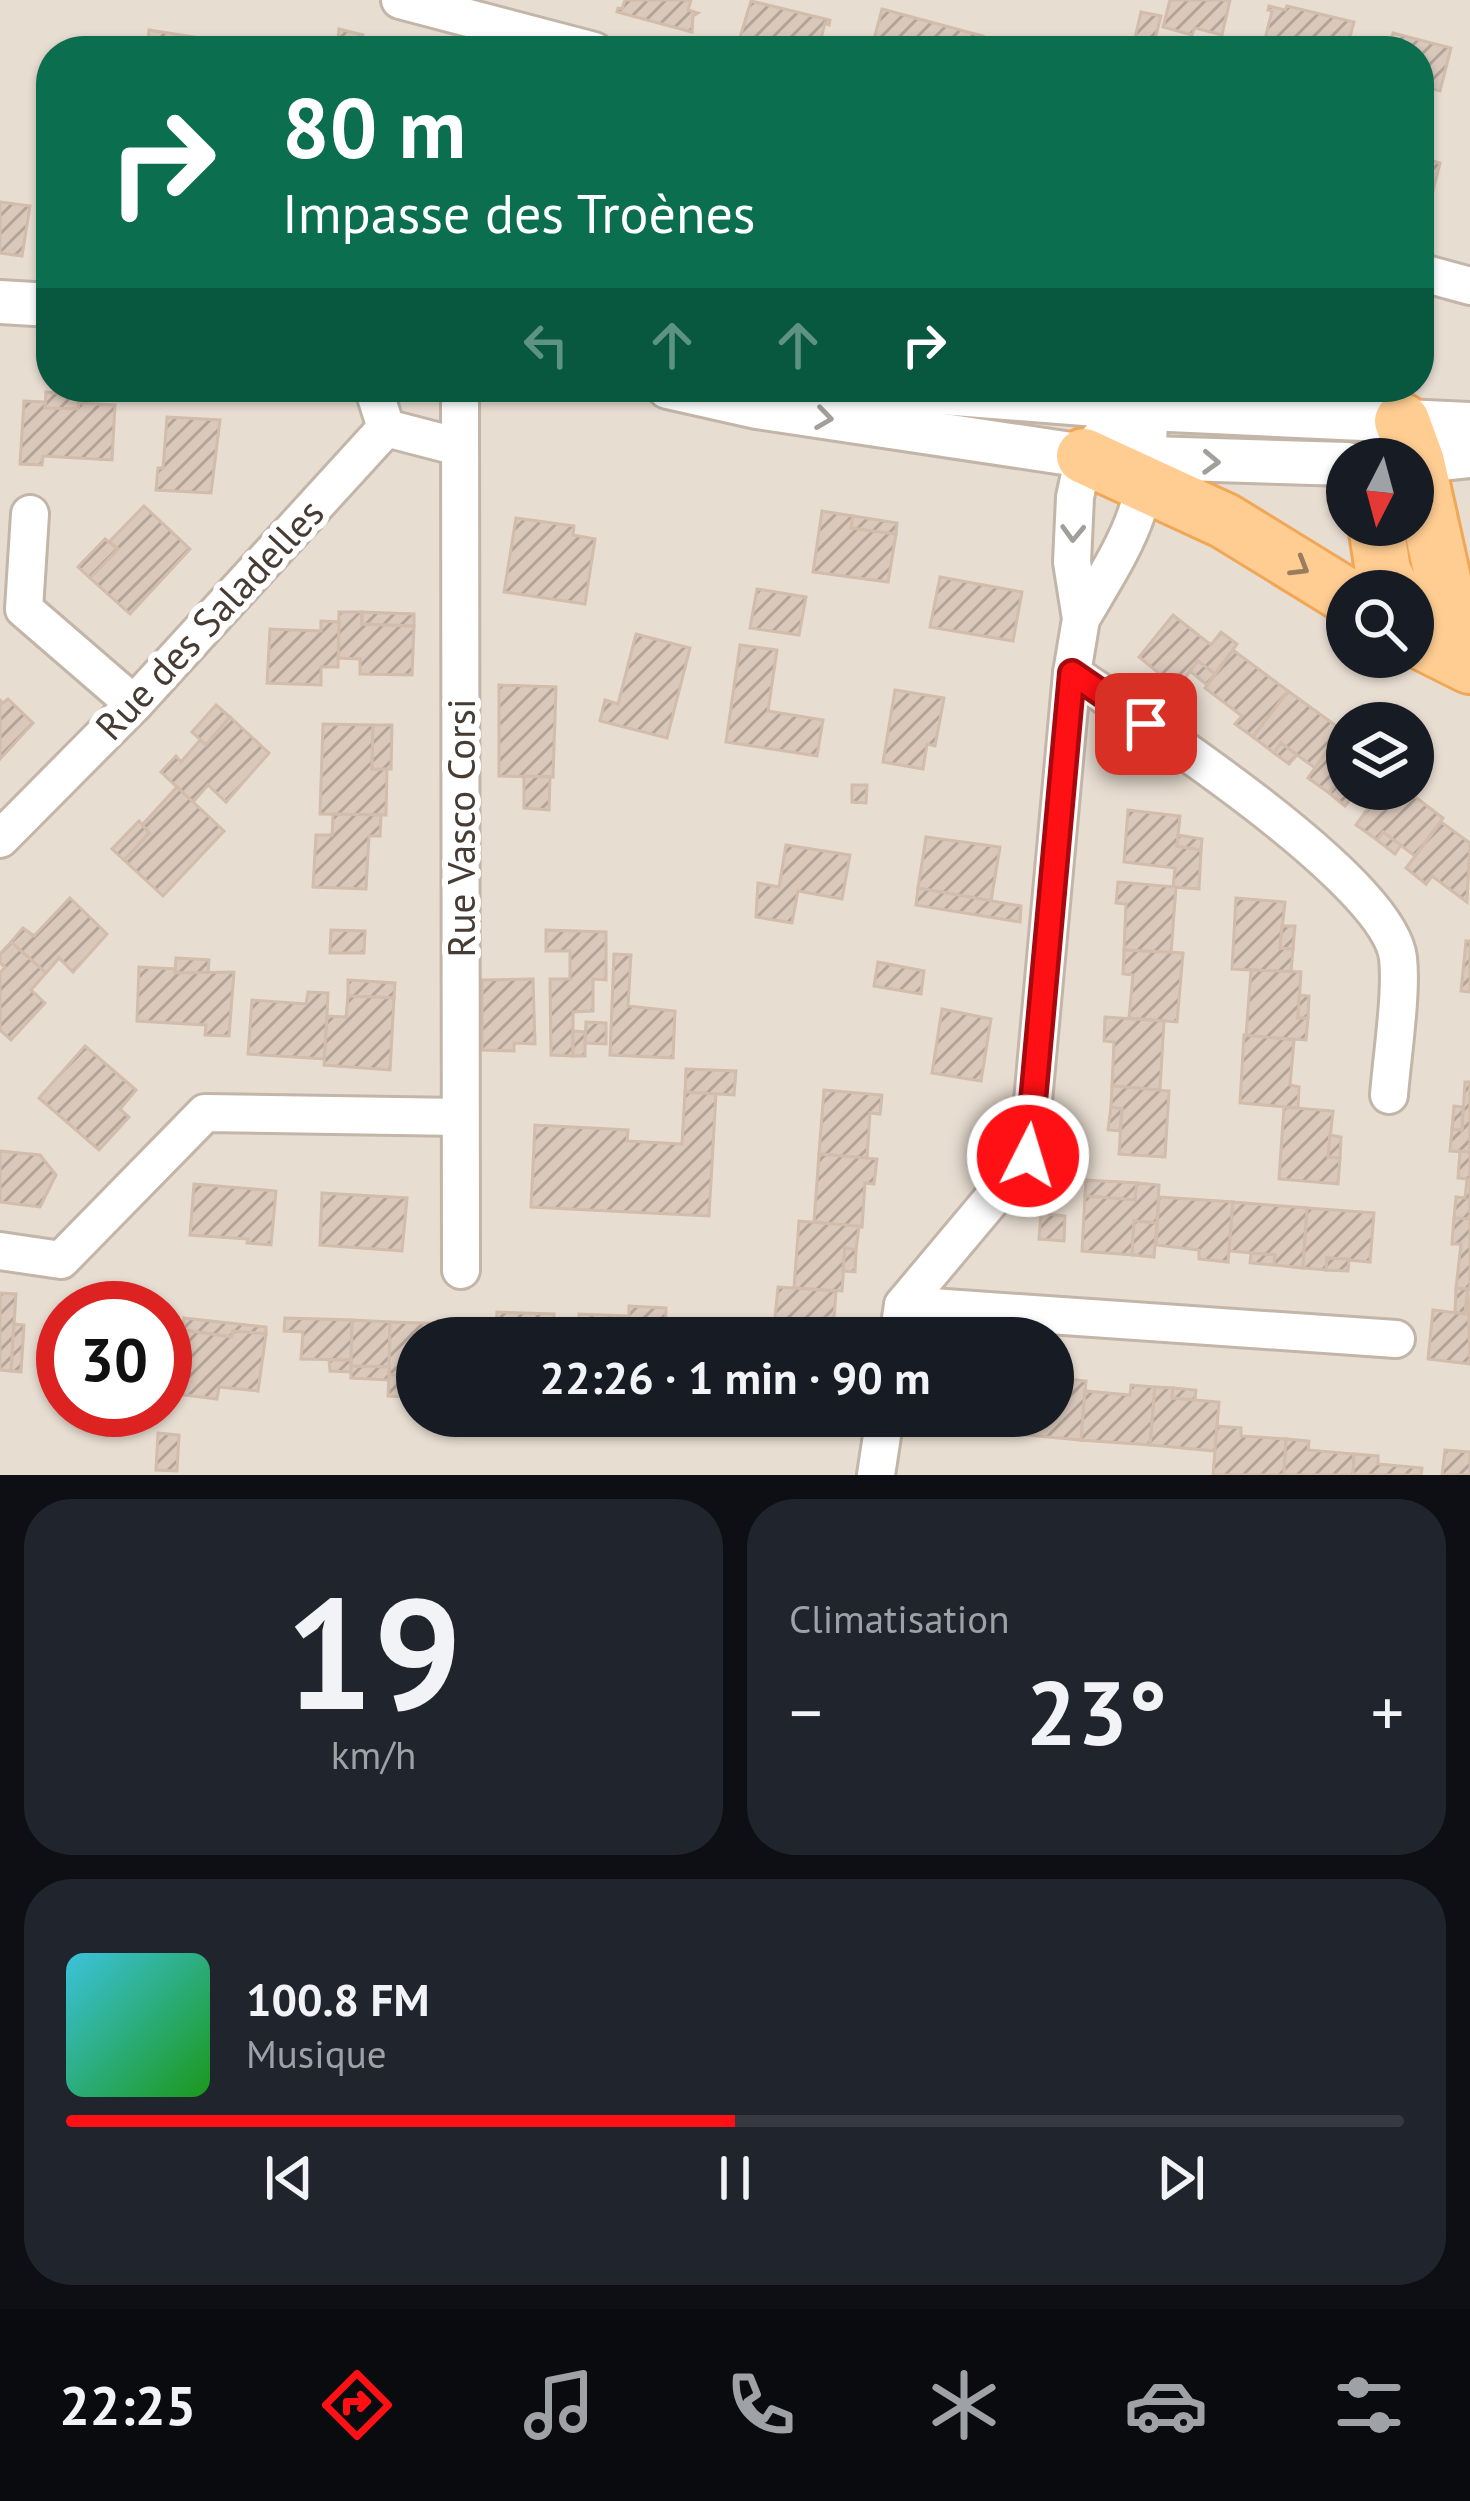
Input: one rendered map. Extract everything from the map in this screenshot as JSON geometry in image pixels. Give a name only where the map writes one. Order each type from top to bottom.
[{"type":"main road","points":[[1084,456],[1149,472],[1326,583]]},
{"type":"main road","points":[[1437,540],[1470,496]]},
{"type":"main road","points":[[1434,532],[1438,568],[1470,656]]},
{"type":"main road","points":[[1434,646],[1470,666]]},
{"type":"street","points":[[400,0],[525,28]]},
{"type":"street","points":[[1434,276],[1470,286]]},
{"type":"street","points":[[0,302],[36,304]]},
{"type":"street","points":[[378,402],[386,428],[459,447]]},
{"type":"street","name":"Rue Vasco Corsi","points":[[460,402],[461,1270]]},
{"type":"street","points":[[735,402],[1084,456]]},
{"type":"street","points":[[1058,402],[1148,409],[1326,438]]},
{"type":"street","points":[[905,1317],[1028,1156],[1072,673],[1081,619],[1072,562],[1075,497],[1084,456],[1107,430],[1148,409]]},
{"type":"street","points":[[1081,619],[1130,534],[1149,472],[1148,409]]},
{"type":"street","points":[[1434,439],[1470,424]]},
{"type":"street","name":"Rue des Saladelles","points":[[0,839],[134,704],[386,428]]},
{"type":"street","points":[[1434,453],[1470,456]]},
{"type":"street","points":[[1149,472],[1326,465]]},
{"type":"street","points":[[30,514],[24,609],[134,704]]},
{"type":"street","points":[[1072,673],[1258,801],[1371,907],[1398,954],[1389,1095]]},
{"type":"street","points":[[0,1251],[62,1260],[206,1113],[460,1117]]},
{"type":"street","points":[[1074,1328],[1396,1340]]},
{"type":"street","points":[[876,1475],[882,1437]]},
{"type":"shaded area","points":[[0,0],[1470,0],[1470,1475],[0,1475]]},
{"type":"building","points":[[625,0],[691,0],[688,10],[698,13],[693,16],[692,32],[617,12]]},
{"type":"building","points":[[1170,0],[1230,0],[1222,35],[1195,28],[1192,35],[1163,27]]},
{"type":"building","points":[[751,1],[830,20],[822,36],[740,36]]},
{"type":"building","points":[[1269,6],[1285,10],[1287,6],[1354,22],[1350,36],[1266,36],[1272,11]]},
{"type":"building","points":[[882,9],[983,36],[875,36]]},
{"type":"building","points":[[1141,12],[1161,16],[1156,36],[1135,36]]},
{"type":"building","points":[[339,29],[363,35],[363,36],[338,36]]},
{"type":"building","points":[[149,30],[187,36],[148,36]]},
{"type":"building","points":[[1434,44],[1451,48],[1440,91],[1434,89]]},
{"type":"building","points":[[0,202],[30,206],[22,256],[0,253]]},
{"type":"building","points":[[24,401],[45,402],[45,408],[115,405],[112,460],[43,456],[42,465],[20,464]]},
{"type":"building","points":[[45,402],[78,402],[78,409],[45,408]]},
{"type":"building","points":[[167,417],[220,420],[211,493],[156,490],[158,468],[163,468]]},
{"type":"building","points":[[144,506],[190,549],[130,614],[90,578],[118,549],[109,542]]},
{"type":"building","points":[[822,511],[853,516],[851,528],[896,534],[888,582],[813,572]]},
{"type":"building","points":[[853,516],[897,523],[896,534],[851,528]]},
{"type":"building","points":[[516,518],[574,526],[573,535],[595,539],[585,604],[504,592]]},
{"type":"building","points":[[105,539],[118,549],[90,578],[78,567]]},
{"type":"building","points":[[940,577],[1022,592],[1013,641],[930,627]]},
{"type":"building","points":[[757,589],[806,597],[799,635],[750,628]]},
{"type":"building","points":[[339,612],[362,612],[362,624],[414,626],[412,675],[360,674],[360,659],[338,658]]},
{"type":"building","points":[[362,612],[414,614],[414,626],[362,624]]},
{"type":"building","points":[[1173,615],[1211,645],[1221,632],[1237,644],[1215,674],[1198,661],[1177,688],[1139,657]]},
{"type":"building","points":[[321,621],[339,622],[338,667],[321,667],[321,685],[267,683],[270,629],[321,631]]},
{"type":"building","points":[[636,634],[690,648],[667,738],[600,721],[605,700],[618,704]]},
{"type":"building","points":[[740,645],[777,650],[768,711],[823,720],[817,756],[726,742]]},
{"type":"building","points":[[1233,650],[1288,691],[1253,737],[1235,724],[1242,716],[1205,688]]},
{"type":"building","points":[[1198,661],[1215,674],[1207,685],[1190,671]]},
{"type":"building","points":[[499,685],[556,687],[553,777],[499,776]]},
{"type":"building","points":[[895,690],[944,698],[935,746],[927,744],[923,769],[883,762]]},
{"type":"building","points":[[1288,691],[1326,718],[1326,753],[1315,768],[1281,743],[1274,753],[1253,737]]},
{"type":"building","points":[[8,699],[33,723],[0,759],[0,700]]},
{"type":"building","points":[[216,705],[230,717],[206,745],[192,732]]},
{"type":"building","points":[[230,717],[269,753],[226,802],[208,785],[193,802],[161,772],[176,756],[181,762],[200,740],[206,745]]},
{"type":"building","points":[[323,724],[373,725],[372,769],[387,769],[386,815],[320,814]]},
{"type":"building","points":[[373,725],[392,725],[391,769],[372,769]]},
{"type":"building","points":[[1281,743],[1297,755],[1289,764],[1274,753]]},
{"type":"building","points":[[1326,753],[1326,791],[1308,778]]},
{"type":"building","points":[[524,776],[550,777],[549,810],[524,808]]},
{"type":"building","points":[[852,785],[867,785],[866,803],[852,802]]},
{"type":"building","points":[[177,787],[224,831],[163,896],[124,860],[149,833],[142,825]]},
{"type":"building","points":[[1128,810],[1180,816],[1177,846],[1201,850],[1199,889],[1173,887],[1175,868],[1124,862]]},
{"type":"building","points":[[1367,810],[1433,810],[1443,818],[1415,856],[1383,832],[1377,840],[1356,825]]},
{"type":"building","points":[[333,814],[381,815],[380,836],[369,836],[366,889],[313,887],[316,835],[332,835]]},
{"type":"building","points":[[139,821],[149,833],[124,860],[112,849]]},
{"type":"building","points":[[1441,822],[1470,843],[1467,902],[1432,876],[1426,884],[1406,868]]},
{"type":"building","points":[[1383,832],[1401,845],[1395,854],[1377,840]]},
{"type":"building","points":[[1178,835],[1202,839],[1201,850],[1177,846]]},
{"type":"building","points":[[926,837],[1000,847],[991,901],[918,888]]},
{"type":"building","points":[[786,845],[850,855],[842,899],[798,891],[792,923],[756,917],[758,883],[779,887]]},
{"type":"building","points":[[1118,882],[1176,887],[1171,953],[1124,950],[1126,904],[1116,903]]},
{"type":"building","points":[[918,888],[1021,906],[1020,922],[916,905]]},
{"type":"building","points":[[70,898],[107,934],[73,972],[59,958],[46,973],[11,942],[23,928],[34,936]]},
{"type":"building","points":[[1236,898],[1285,902],[1280,948],[1293,949],[1291,972],[1232,969]]},
{"type":"building","points":[[1282,926],[1295,926],[1293,949],[1280,948]]},
{"type":"building","points":[[331,930],[365,931],[364,953],[330,953]]},
{"type":"building","points":[[546,930],[606,932],[606,980],[593,979],[593,1011],[573,1012],[573,1056],[551,1055],[550,979],[570,979],[570,951],[546,951]]},
{"type":"building","points":[[1466,941],[1470,941],[1470,992],[1461,991]]},
{"type":"building","points":[[11,942],[46,973],[31,990],[45,1003],[11,1040],[0,1030],[0,973],[5,967],[0,954]]},
{"type":"building","points":[[1124,950],[1183,953],[1177,1022],[1129,1018],[1133,975],[1123,974]]},
{"type":"building","points":[[614,954],[631,955],[628,1006],[675,1011],[673,1058],[610,1055]]},
{"type":"building","points":[[176,958],[209,960],[208,975],[175,973]]},
{"type":"building","points":[[878,962],[924,971],[921,994],[874,986]]},
{"type":"building","points":[[139,967],[175,969],[175,973],[234,972],[229,1036],[205,1035],[206,1025],[137,1021]]},
{"type":"building","points":[[1251,970],[1301,972],[1298,1018],[1308,1018],[1306,1040],[1246,1036]]},
{"type":"building","points":[[533,979],[535,1044],[514,1043],[514,1051],[482,1050],[482,980]]},
{"type":"building","points":[[348,980],[395,983],[394,998],[348,996]]},
{"type":"building","points":[[308,992],[328,993],[325,1059],[248,1054],[252,1000],[306,1004]]},
{"type":"building","points":[[1299,995],[1309,996],[1308,1018],[1298,1018]]},
{"type":"building","points":[[348,996],[394,998],[390,1070],[324,1065],[327,1016],[346,1017]]},
{"type":"building","points":[[942,1009],[991,1019],[981,1081],[932,1073]]},
{"type":"building","points":[[1105,1017],[1164,1021],[1160,1090],[1112,1086],[1114,1042],[1104,1041]]},
{"type":"building","points":[[586,1022],[606,1023],[606,1044],[585,1043]]},
{"type":"building","points":[[573,1031],[585,1032],[585,1056],[573,1056]]},
{"type":"building","points":[[1244,1035],[1294,1040],[1290,1085],[1299,1087],[1298,1108],[1240,1103]]},
{"type":"building","points":[[85,1046],[136,1090],[120,1109],[129,1117],[99,1150],[39,1098]]},
{"type":"building","points":[[686,1069],[736,1071],[734,1095],[685,1092]]},
{"type":"building","points":[[1465,1082],[1470,1082],[1470,1152],[1450,1151],[1452,1129],[1462,1130]]},
{"type":"building","points":[[1112,1086],[1169,1091],[1165,1157],[1119,1154],[1122,1109],[1111,1107]]},
{"type":"building","points":[[824,1090],[882,1095],[880,1114],[870,1113],[867,1158],[819,1154]]},
{"type":"building","points":[[685,1092],[716,1094],[709,1216],[531,1207],[535,1125],[628,1130],[627,1141],[682,1144]]},
{"type":"building","points":[[1454,1106],[1463,1107],[1462,1130],[1452,1129]]},
{"type":"building","points":[[1111,1107],[1122,1109],[1120,1131],[1108,1130]]},
{"type":"building","points":[[1284,1107],[1333,1111],[1328,1157],[1340,1158],[1338,1184],[1279,1179]]},
{"type":"building","points":[[1330,1135],[1341,1137],[1340,1158],[1328,1157]]},
{"type":"building","points":[[0,1151],[40,1155],[56,1175],[40,1207],[0,1202]]},
{"type":"building","points":[[1460,1151],[1470,1152],[1470,1219],[1454,1218],[1456,1197],[1465,1198],[1467,1179],[1458,1178]]},
{"type":"building","points":[[819,1154],[877,1159],[874,1184],[865,1183],[862,1227],[814,1222]]},
{"type":"building","points":[[1086,1180],[1137,1183],[1135,1200],[1085,1196]]},
{"type":"building","points":[[1137,1183],[1159,1185],[1157,1223],[1134,1221],[1132,1255],[1082,1251],[1085,1196],[1135,1200]]},
{"type":"building","points":[[194,1184],[276,1191],[271,1245],[190,1235]]},
{"type":"building","points":[[322,1193],[407,1198],[402,1251],[320,1245]]},
{"type":"building","points":[[1159,1197],[1233,1202],[1228,1262],[1199,1259],[1199,1250],[1156,1245]]},
{"type":"building","points":[[1233,1202],[1307,1208],[1303,1268],[1274,1265],[1275,1255],[1229,1251]]},
{"type":"building","points":[[1307,1208],[1374,1213],[1370,1262],[1327,1258],[1326,1270],[1303,1268]]},
{"type":"building","points":[[1041,1213],[1065,1216],[1064,1241],[1039,1239]]},
{"type":"building","points":[[1454,1218],[1470,1219],[1470,1289],[1456,1288],[1461,1244],[1452,1244]]},
{"type":"building","points":[[799,1221],[859,1226],[856,1250],[845,1248],[842,1291],[794,1288]]},
{"type":"building","points":[[1134,1221],[1157,1223],[1154,1257],[1132,1255]]},
{"type":"building","points":[[845,1248],[856,1250],[855,1272],[843,1271]]},
{"type":"building","points":[[1251,1253],[1275,1255],[1274,1265],[1250,1263]]},
{"type":"building","points":[[1327,1258],[1349,1259],[1348,1271],[1326,1270]]},
{"type":"building","points":[[778,1287],[836,1291],[834,1317],[775,1317]]},
{"type":"building","points":[[1456,1288],[1468,1289],[1465,1314],[1455,1312]]},
{"type":"building","points":[[1468,1289],[1470,1364],[1428,1359],[1433,1310],[1465,1314]]},
{"type":"building","points":[[0,1293],[16,1294],[11,1371],[0,1370]]},
{"type":"building","points":[[629,1306],[666,1308],[666,1317],[579,1317],[579,1314],[629,1316]]},
{"type":"building","points":[[497,1312],[554,1314],[554,1317],[497,1317]]},
{"type":"building","points":[[285,1318],[352,1320],[351,1360],[301,1359],[303,1332],[284,1331]]},
{"type":"building","points":[[192,1319],[266,1327],[266,1334],[233,1331],[232,1337],[192,1331]]},
{"type":"building","points":[[352,1320],[390,1322],[389,1367],[351,1366]]},
{"type":"building","points":[[390,1322],[396,1322],[396,1375],[389,1375]]},
{"type":"building","points":[[14,1324],[24,1325],[21,1372],[11,1371]]},
{"type":"building","points":[[192,1331],[232,1337],[233,1331],[266,1334],[258,1391],[219,1387],[217,1399],[192,1396]]},
{"type":"building","points":[[329,1360],[351,1360],[351,1372],[330,1371]]},
{"type":"building","points":[[351,1366],[389,1367],[389,1380],[351,1378]]},
{"type":"building","points":[[389,1375],[396,1375],[396,1396],[388,1396]]},
{"type":"building","points":[[1074,1380],[1086,1381],[1081,1440],[1048,1437],[1074,1437]]},
{"type":"building","points":[[1131,1385],[1155,1387],[1150,1445],[1081,1440],[1085,1391],[1130,1395]]},
{"type":"building","points":[[1155,1387],[1173,1388],[1172,1398],[1219,1402],[1215,1451],[1150,1445]]},
{"type":"building","points":[[1173,1388],[1196,1390],[1195,1400],[1172,1398]]},
{"type":"building","points":[[1217,1426],[1241,1428],[1241,1436],[1286,1439],[1284,1475],[1213,1475]]},
{"type":"building","points":[[158,1437],[179,1437],[177,1471],[156,1470]]},
{"type":"building","points":[[1286,1439],[1309,1441],[1308,1450],[1354,1454],[1353,1475],[1284,1475]]},
{"type":"building","points":[[1445,1450],[1470,1452],[1470,1475],[1442,1475]]},
{"type":"building","points":[[1354,1454],[1378,1456],[1378,1464],[1422,1468],[1421,1475],[1353,1475]]},
{"type":"route","points":[[1028,1156],[1072,673],[1146,724]]}]
